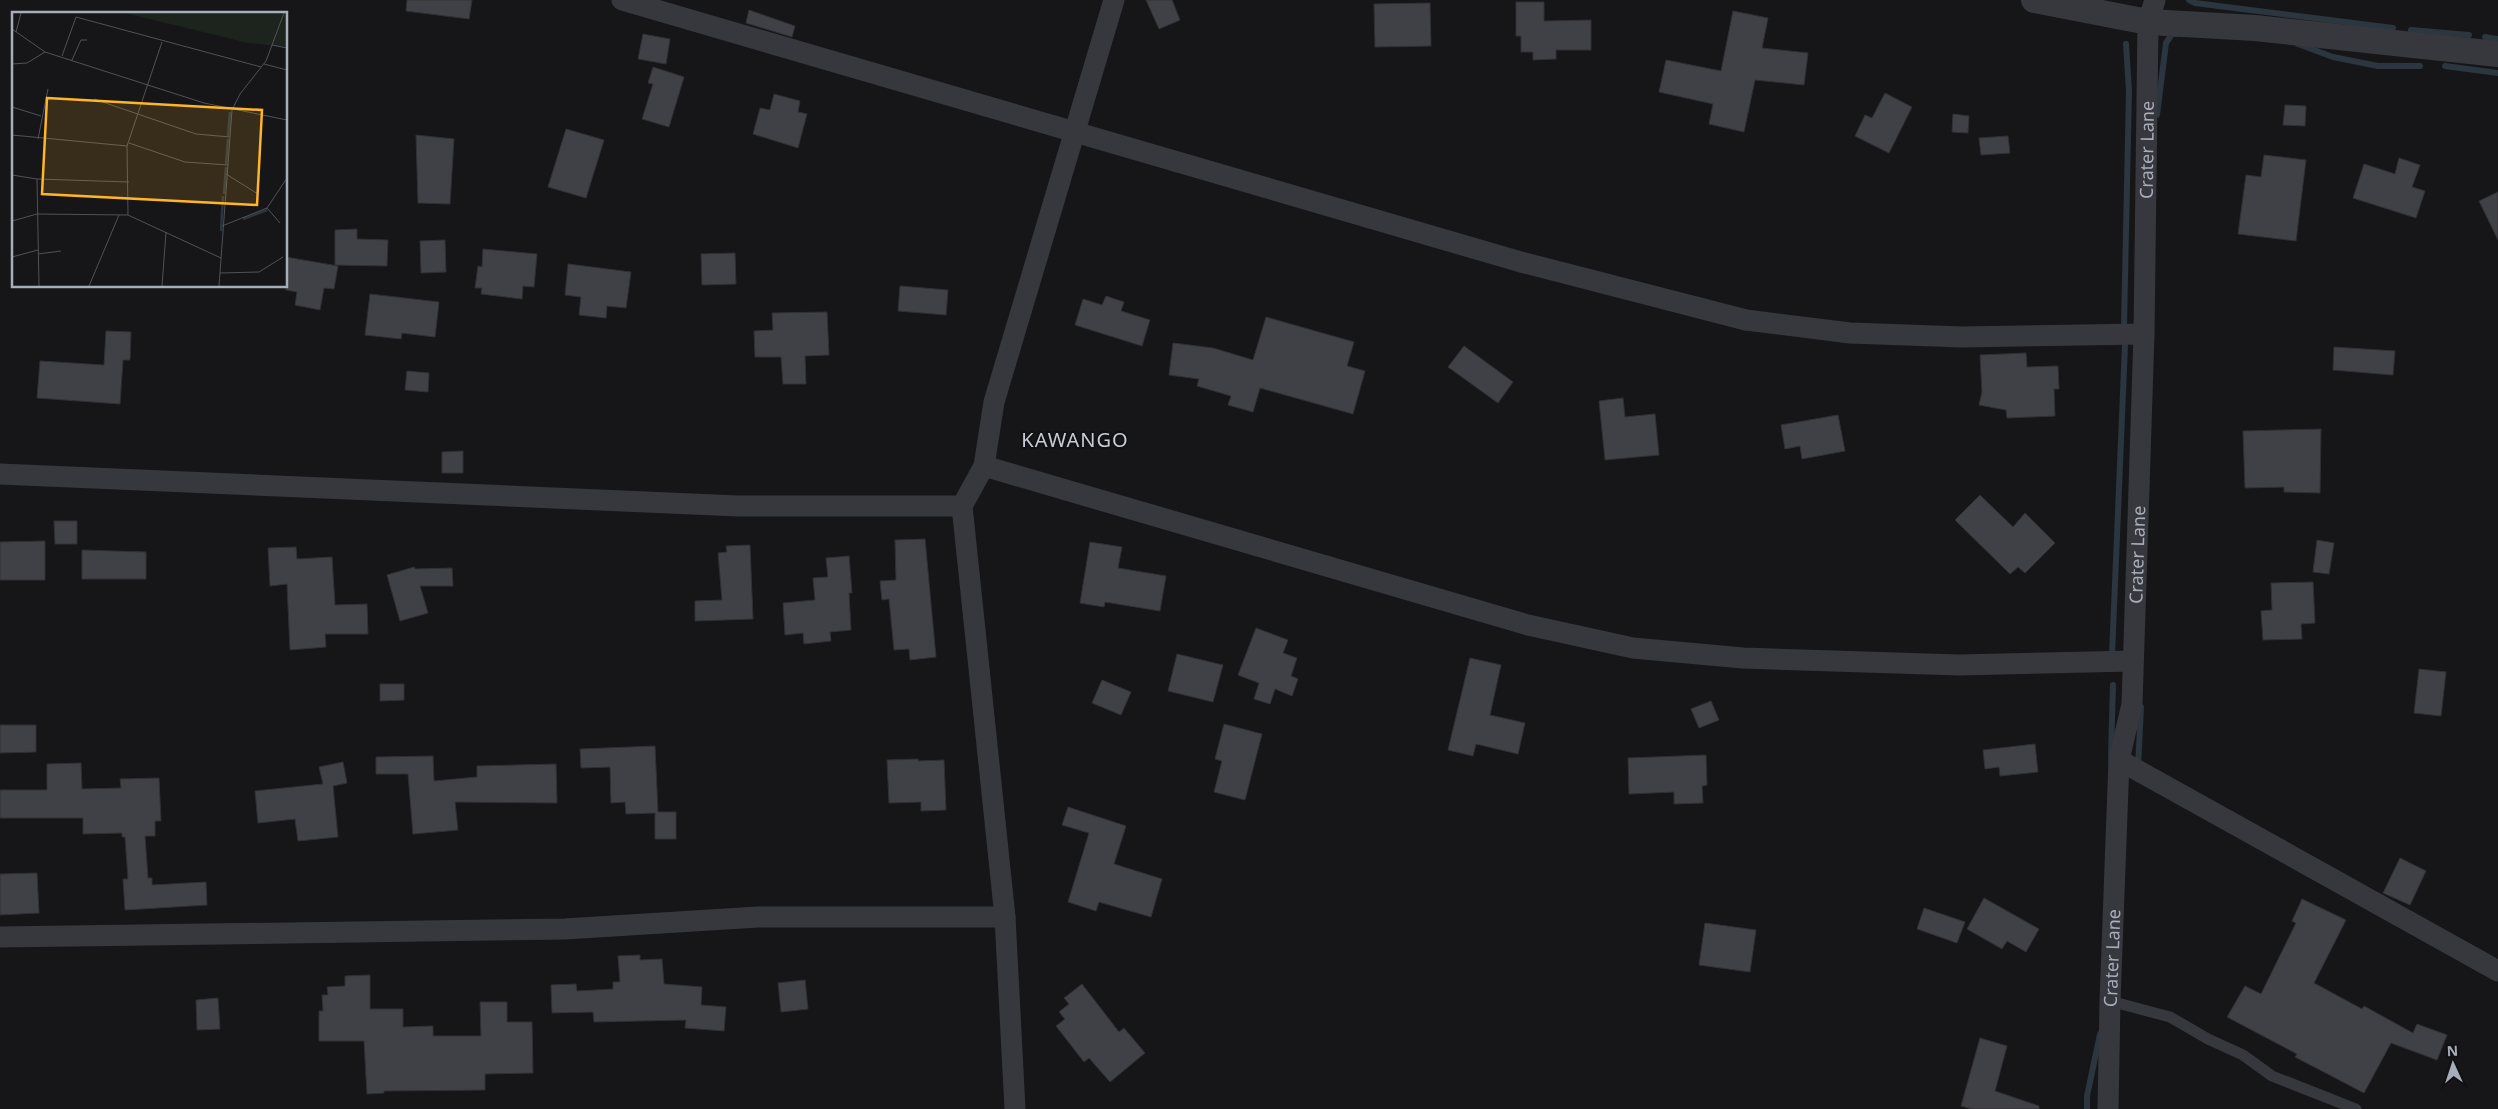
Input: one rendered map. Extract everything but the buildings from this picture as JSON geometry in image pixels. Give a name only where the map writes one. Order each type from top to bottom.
[{"type":"street","points":[[622,0],[1521,262],[1746,320],[1859,334],[1963,337],[2144,334]]},
{"type":"street","points":[[1015,1109],[1005,917],[962,506],[984,466],[994,402],[1114,0]]},
{"type":"street","points":[[2034,0],[2151,11],[2255,28],[2498,54]]},
{"type":"street","name":"Crater Lane","points":[[2108,1109],[2119,760],[2132,704],[2144,334],[2151,11]]},
{"type":"street","points":[[984,466],[1528,625],[1633,648],[1743,658],[1959,665],[2133,661]]},
{"type":"street","points":[[0,474],[738,506],[962,506]]},
{"type":"street","points":[[2119,760],[2498,971]]},
{"type":"street","points":[[0,937],[565,929],[758,916],[1005,917]]},
{"type":"lane","points":[[2110,1001],[2170,1017],[2208,1039],[2243,1055],[2272,1076],[2356,1109]]},
{"type":"waterway","points":[[2189,0],[2195,3],[2393,28]]},
{"type":"waterway","points":[[2411,30],[2469,35]]},
{"type":"waterway","points":[[2157,115],[2166,43],[2172,34],[2176,34]]},
{"type":"waterway","points":[[2485,37],[2498,39]]},
{"type":"waterway","points":[[2124,325],[2129,91],[2126,44]]},
{"type":"waterway","points":[[2298,44],[2333,57],[2378,66],[2420,66]]},
{"type":"waterway","points":[[2445,66],[2498,73]]},
{"type":"waterway","points":[[2112,655],[2125,345]]},
{"type":"waterway","points":[[2111,756],[2113,685]]},
{"type":"waterway","points":[[2138,767],[2141,707]]},
{"type":"waterway","points":[[2087,1109],[2087,1096],[2100,1034]]},
{"type":"district","name":"KAWANGO","points":[[1075,439]]}]
